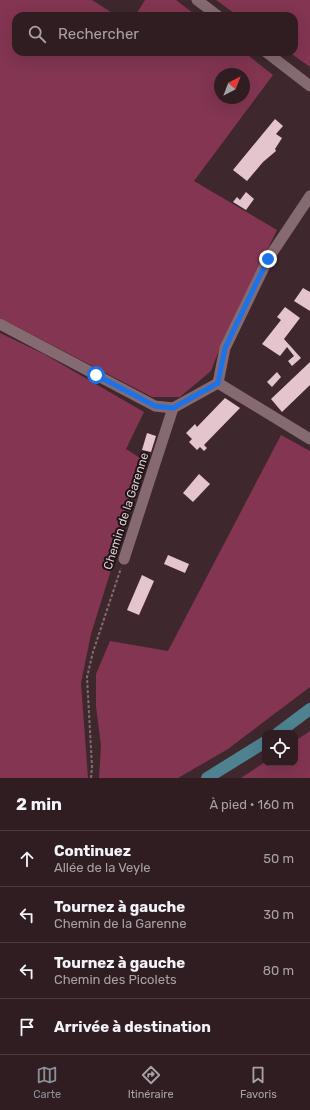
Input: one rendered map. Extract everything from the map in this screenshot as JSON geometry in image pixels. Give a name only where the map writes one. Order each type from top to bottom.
[{"type":"main road","points":[[282,730],[310,709]]},
{"type":"main road","points":[[207,778],[262,744]]},
{"type":"street","points":[[197,0],[213,12]]},
{"type":"street","points":[[271,56],[310,86]]},
{"type":"street","points":[[0,324],[155,406],[173,408],[218,383],[225,348],[268,259],[310,196]]},
{"type":"street","points":[[218,383],[310,439]]},
{"type":"street","name":"Chemin de la Garenne","points":[[124,559],[173,408]]},
{"type":"path","name":"Chemin de la Garenne","points":[[91,778],[92,767],[87,677],[93,652],[124,559]]},
{"type":"shaded area","points":[[0,0],[92,0],[111,12],[12,12],[12,56],[249,56],[273,75],[194,181],[277,230],[222,342],[211,371],[180,397],[152,397],[0,318]]},
{"type":"shaded area","points":[[145,0],[176,0],[192,12],[138,12]]},
{"type":"shaded area","points":[[216,0],[310,0],[310,67],[295,56],[298,56],[298,12],[232,12]]},
{"type":"shaded area","points":[[0,333],[44,354],[144,412],[126,449],[145,461],[91,634],[81,683],[88,778],[0,778]]},
{"type":"shaded area","points":[[281,435],[310,451],[310,687],[228,749],[178,778],[99,778],[101,746],[96,706],[96,674],[110,641],[168,651]]},
{"type":"shaded area","points":[[310,731],[310,778],[241,778],[262,764],[262,766],[298,766],[298,739]]},
{"type":"building","points":[[275,119],[283,126],[276,134],[282,138],[275,149],[276,151],[263,162],[247,181],[233,170]]},
{"type":"building","points":[[246,192],[254,199],[246,210],[233,202],[237,197],[240,200]]},
{"type":"building","points":[[303,288],[310,292],[310,311],[294,301]]},
{"type":"building","points":[[285,307],[300,318],[284,339],[301,358],[292,366],[288,361],[294,356],[287,347],[280,356],[262,344],[281,320],[277,317]]},
{"type":"building","points":[[310,362],[310,385],[282,412],[271,399]]},
{"type":"building","points":[[277,372],[281,377],[272,387],[267,382]]},
{"type":"building","points":[[225,398],[240,408],[204,445],[207,448],[204,451],[200,447],[197,450],[189,442],[192,439],[186,433],[195,424],[197,427]]},
{"type":"building","points":[[147,433],[156,436],[151,452],[142,450]]},
{"type":"building","points":[[199,474],[210,484],[193,502],[183,493]]},
{"type":"building","points":[[168,555],[189,564],[185,573],[164,564]]},
{"type":"building","points":[[142,575],[154,581],[139,615],[127,610]]},
{"type":"route","points":[[96,375],[155,406],[173,408],[218,383],[225,348],[268,259]]}]
